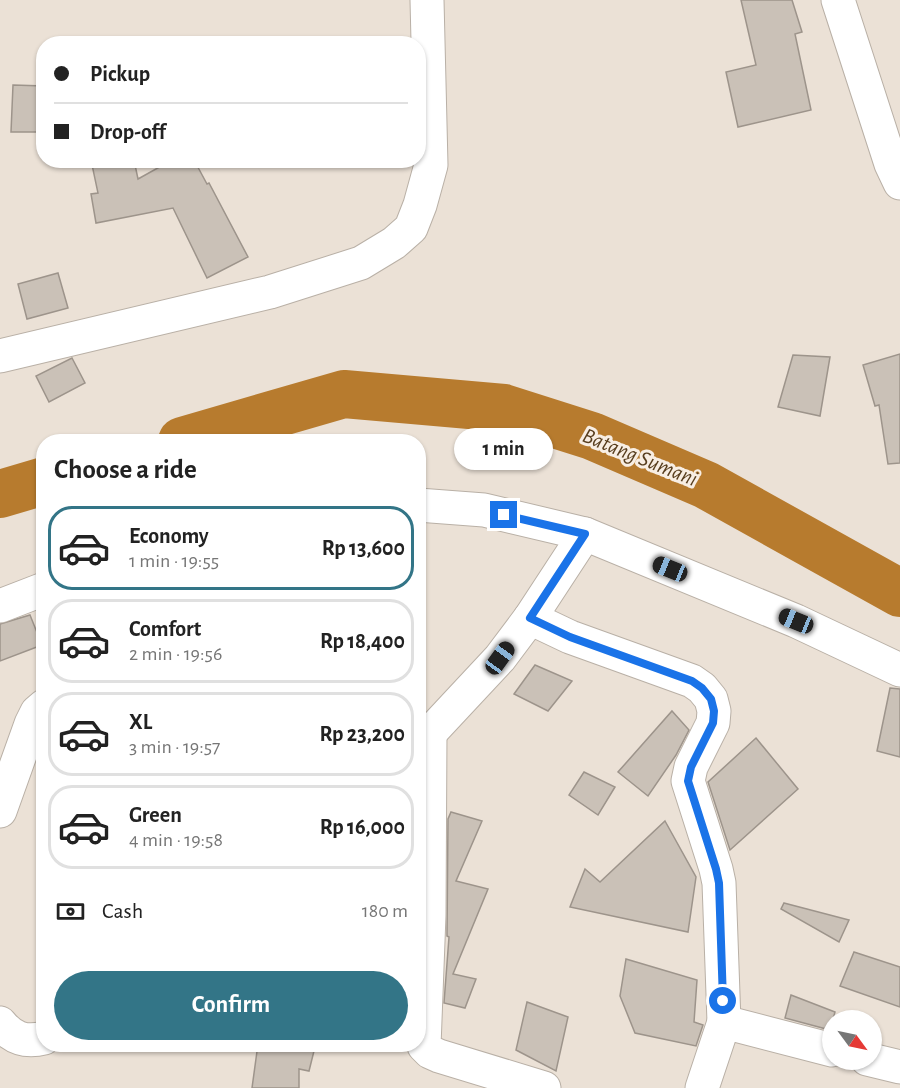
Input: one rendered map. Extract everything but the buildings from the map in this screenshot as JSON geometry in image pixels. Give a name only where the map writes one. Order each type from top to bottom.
[{"type":"street","points":[[0,356],[270,292],[361,263],[394,243],[411,228],[431,165],[427,0]]},
{"type":"street","points":[[838,0],[842,18],[897,170]]},
{"type":"street","points":[[426,506],[484,510],[585,534],[796,621],[900,670]]},
{"type":"street","points":[[426,735],[500,658],[530,618],[585,534]]},
{"type":"street","points":[[0,606],[36,592]]},
{"type":"street","points":[[530,618],[570,637],[692,681],[711,699],[714,711],[713,723],[691,767],[688,781],[719,883],[724,1023],[702,1088]]},
{"type":"street","points":[[0,811],[36,714]]},
{"type":"street","points":[[426,808],[429,915],[426,994]]},
{"type":"street","points":[[724,1023],[822,1048]]},
{"type":"street","points":[[1,1031],[25,1041],[36,1039]]},
{"type":"street","points":[[426,1048],[439,1056],[544,1088]]},
{"type":"street","points":[[882,1063],[900,1067]]},
{"type":"waterway","name":"Batang Sumani","points":[[206,434],[344,394],[504,408],[592,436],[706,485],[900,593]]},
{"type":"waterway","name":"Batang Sumani","points":[[0,494],[36,483]]},
{"type":"route","points":[[504,515],[585,534],[530,618],[549,629],[692,681],[711,699],[714,711],[713,723],[691,767],[688,781],[719,883],[723,1001]]}]
